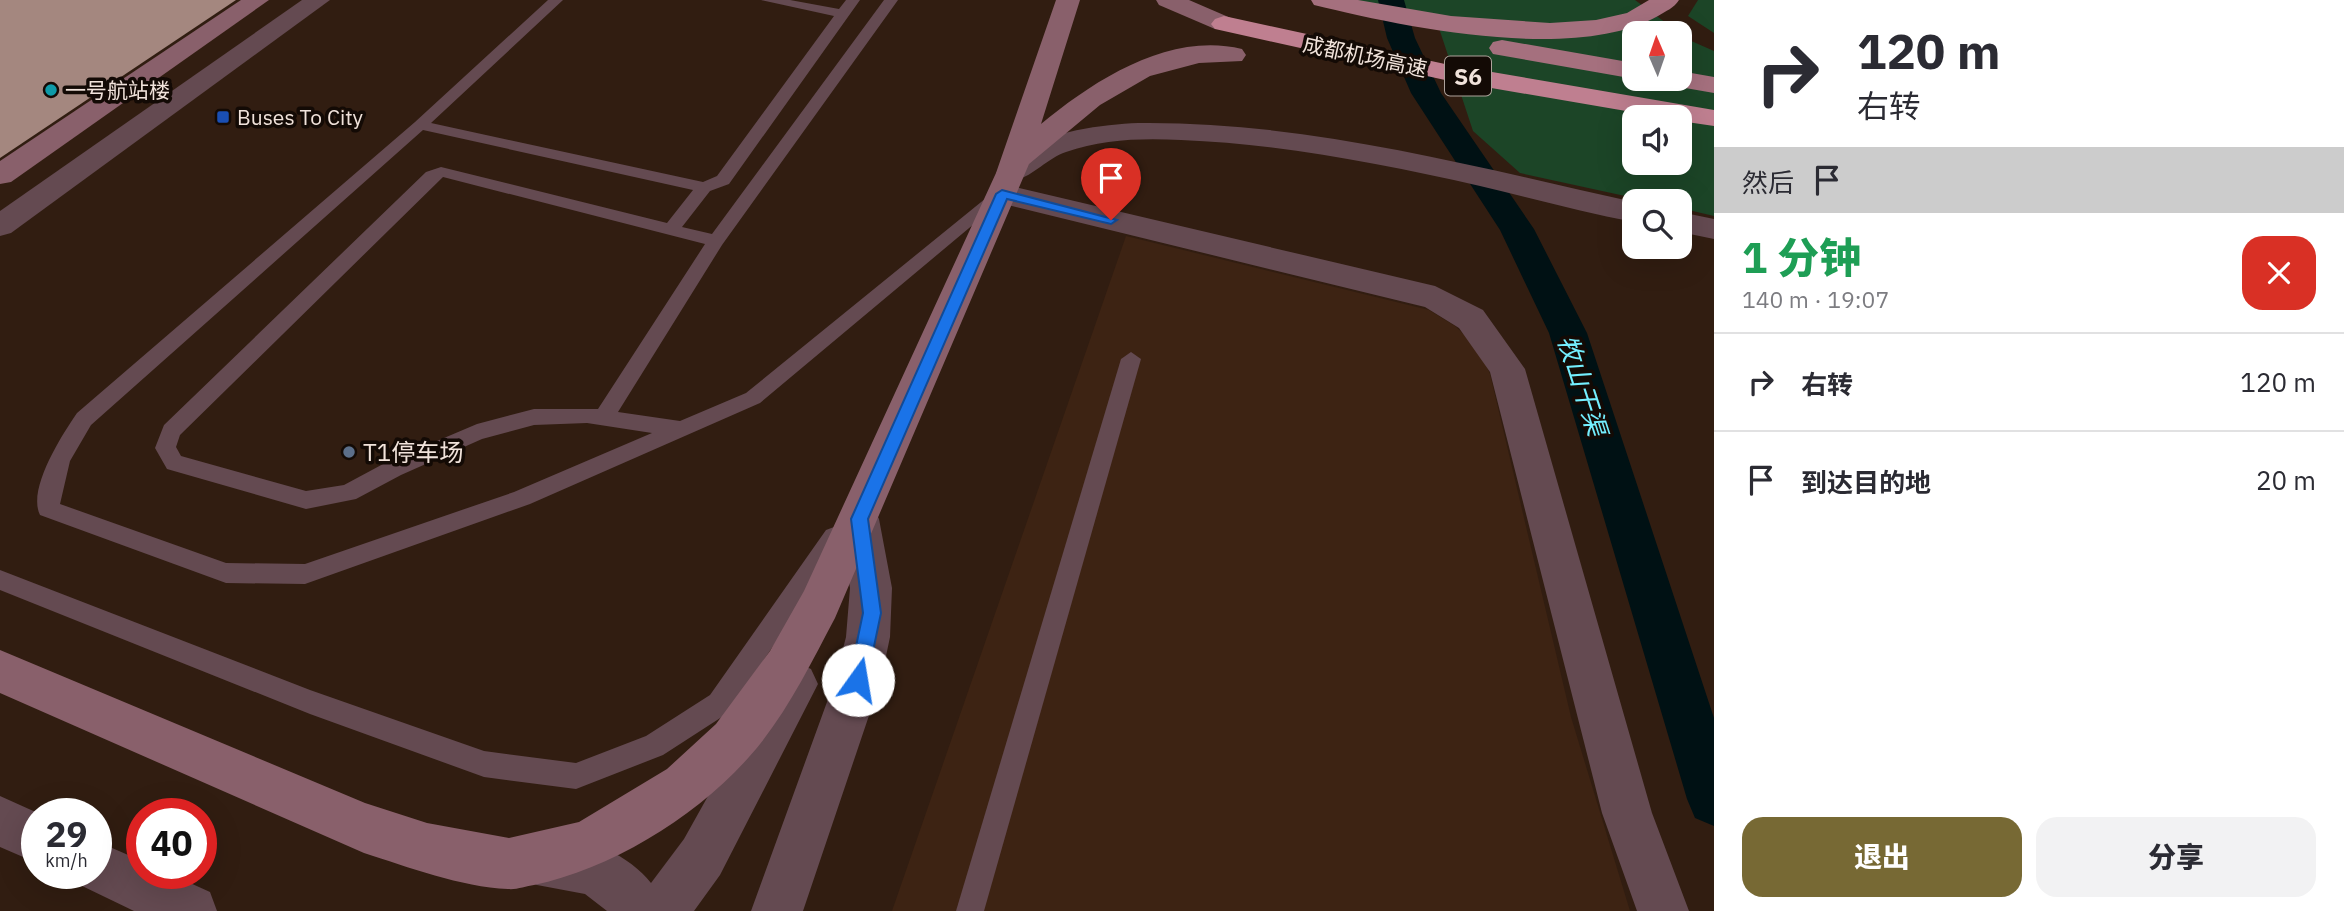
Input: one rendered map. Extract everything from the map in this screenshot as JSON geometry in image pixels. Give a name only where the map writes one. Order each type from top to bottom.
[{"type":"highway","name":"成都机场高速","points":[[1224,24],[1445,72],[1714,118]]},
{"type":"highway","name":"成都机场高速","points":[[1233,55],[1622,122]]},
{"type":"highway","points":[[1692,134],[1714,137]]},
{"type":"main road","points":[[0,175],[257,0]]},
{"type":"main road","points":[[0,671],[364,828],[427,848],[491,862],[509,864],[537,860],[597,840],[684,786],[733,740],[786,666],[820,604],[1010,175],[1068,0]]},
{"type":"main road","points":[[1168,0],[1224,24]]},
{"type":"main road","points":[[1303,0],[1386,25],[1622,69]]},
{"type":"main road","points":[[1323,0],[1459,24],[1560,30],[1628,22],[1652,13],[1667,0]]},
{"type":"main road","points":[[1010,175],[1090,98],[1126,75],[1176,57],[1233,55]]},
{"type":"main road","points":[[1692,81],[1714,85]]},
{"type":"street","points":[[0,226],[317,0]]},
{"type":"street","points":[[1010,175],[1054,146],[1082,138],[1151,131],[1261,137],[1344,148],[1443,167],[1622,209]]},
{"type":"street","points":[[1010,175],[1435,298],[1471,319],[1507,369],[1627,813],[1663,911]]},
{"type":"street","points":[[1692,224],[1714,229]]},
{"type":"street","points":[[777,911],[858,680],[866,647],[872,613],[872,594],[859,519]]},
{"type":"street","points":[[662,911],[702,857],[799,676],[820,604]]},
{"type":"street","points":[[0,821],[21,831]]},
{"type":"street","points":[[537,860],[601,872],[618,882],[640,911]]},
{"type":"street","points":[[112,874],[191,911]]},
{"type":"lane","points":[[556,0],[420,125],[84,419],[64,447],[55,468],[48,509],[226,573],[304,574],[522,498],[753,398],[869,307],[1010,175]]},
{"type":"lane","points":[[768,0],[843,14]]},
{"type":"lane","points":[[671,230],[704,187],[723,180],[853,0]]},
{"type":"lane","points":[[604,417],[716,241],[891,0]]},
{"type":"lane","points":[[420,125],[704,187]]},
{"type":"lane","points":[[683,429],[587,415],[534,417],[477,432],[393,469],[348,493],[306,500],[174,463],[165,449],[171,431],[432,176],[441,172],[716,241]]},
{"type":"lane","points":[[970,911],[1130,359]]},
{"type":"lane","points":[[0,580],[310,702],[484,764],[576,776],[654,746],[719,704],[767,638],[890,451]]},
{"type":"shaded area","points":[[1126,236],[1429,310],[1455,326],[1479,349],[1490,374],[1571,717],[1630,911],[892,911]]},
{"type":"green space","points":[[1354,0],[1635,0],[1664,21],[1622,21],[1622,91],[1692,91],[1692,41],[1714,51],[1714,216],[1692,211],[1692,189],[1622,189],[1622,195],[1520,173],[1473,131],[1435,16]]},
{"type":"green space","points":[[1698,0],[1714,0],[1714,33],[1688,16]]},
{"type":"building","name":"一号航站楼","points":[[0,0],[236,0],[0,158]]},
{"type":"waterway","name":"牧山干渠","points":[[1391,0],[1401,38],[1426,93],[1517,229],[1568,333],[1714,799]]},
{"type":"place","name":"一号航站楼","points":[[51,90]]},
{"type":"place","name":"Buses To City","points":[[223,117]]},
{"type":"place","name":"T1停车场","points":[[349,452]]},
{"type":"route","points":[[858,680],[872,613],[872,594],[859,519],[1002,194],[1111,220]]}]
